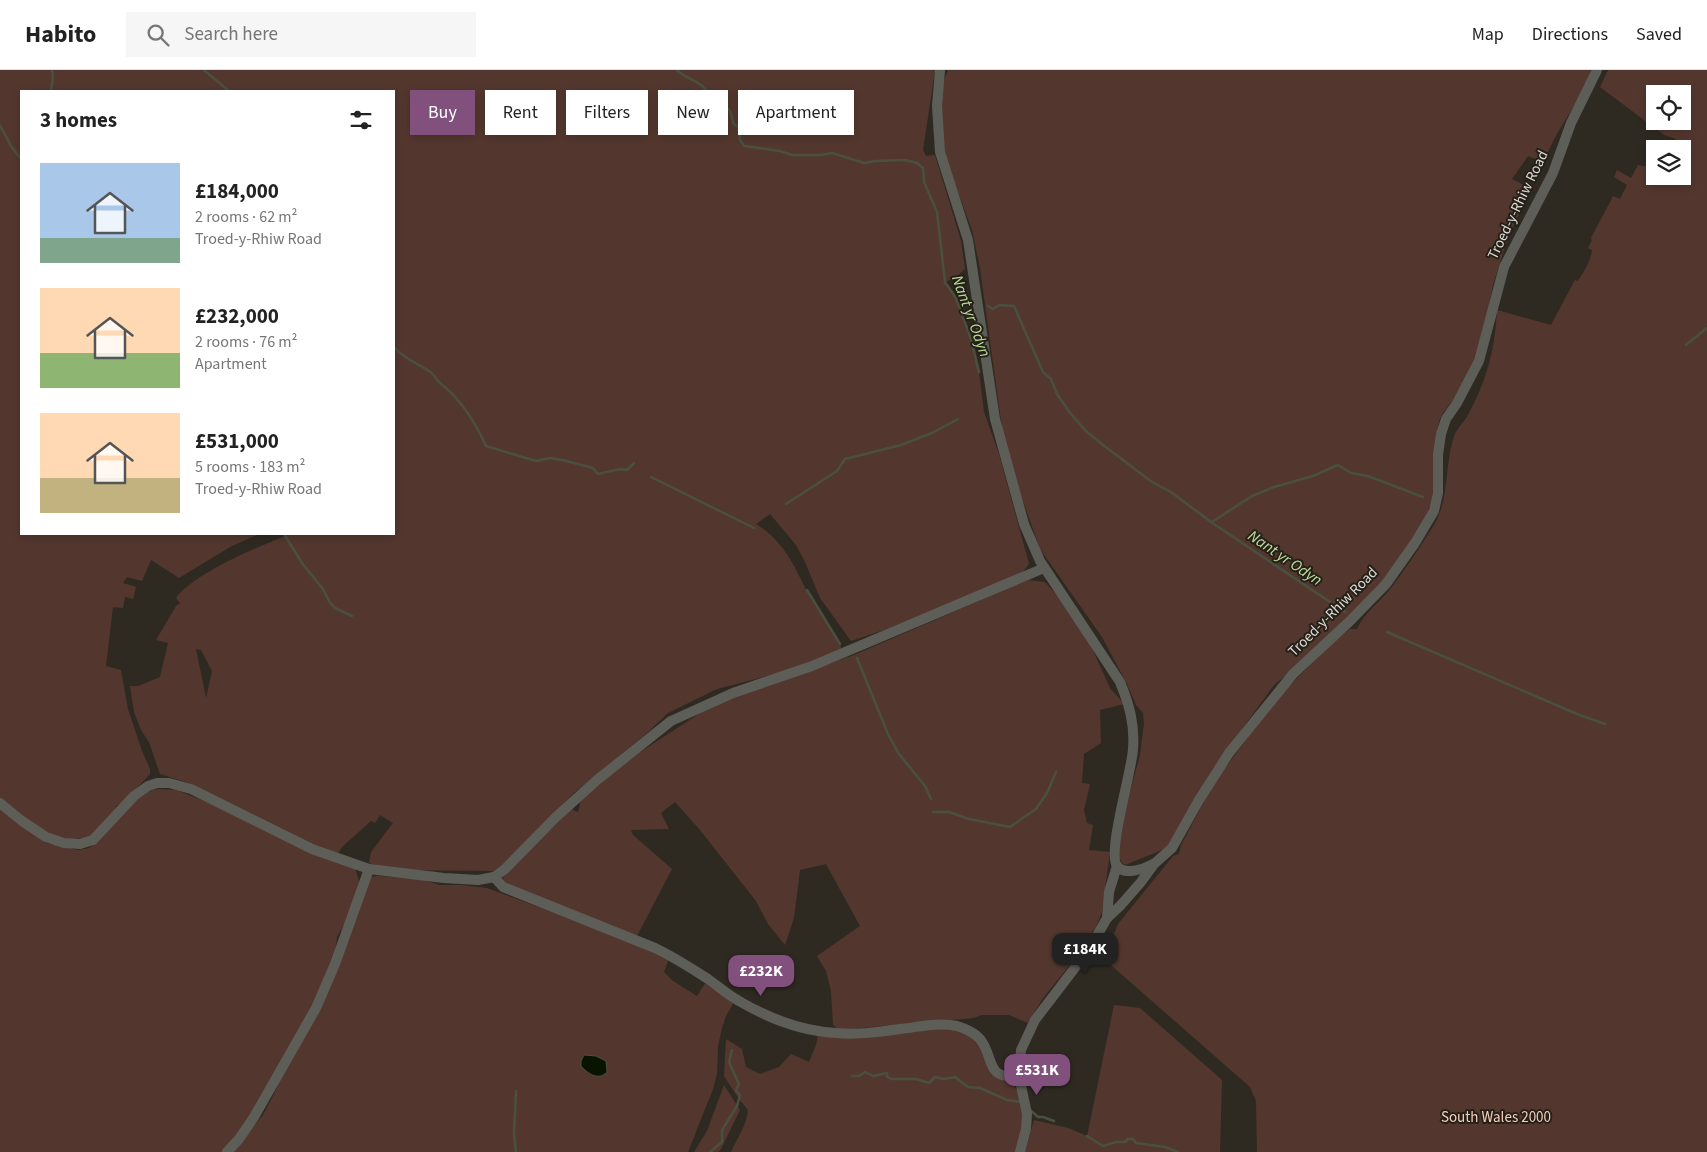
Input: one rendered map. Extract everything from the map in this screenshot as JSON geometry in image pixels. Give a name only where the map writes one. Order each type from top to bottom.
[{"type":"street","points":[[940,70],[937,106],[940,152],[968,240],[995,419],[1024,524],[1044,568],[1120,682],[1128,701],[1133,723],[1132,767],[1116,839],[1114,854],[1117,866],[1123,870],[1130,871],[1154,864]]},
{"type":"street","name":"Troed-y-Rhiw Road","points":[[1020,1152],[1028,1114],[1019,1076],[1021,1050],[1035,1020],[1090,948],[1107,918],[1141,882],[1154,864],[1172,848],[1199,800],[1229,753],[1293,674],[1350,621],[1386,584],[1415,543],[1434,511],[1438,493],[1440,434],[1446,419],[1457,403],[1479,361],[1504,267],[1554,173],[1571,123],[1597,70]]},
{"type":"street","points":[[0,803],[46,837],[80,844],[93,840],[134,796],[148,786],[157,783],[169,783],[191,789],[312,849],[369,869],[444,878],[478,880],[494,877],[505,869],[556,817],[596,780],[671,721],[733,693],[812,666],[1044,568]]},
{"type":"street","name":"Troed-y-Rhiw Road","points":[[1107,918],[1109,892],[1117,866]]},
{"type":"street","points":[[227,1152],[239,1139],[254,1117],[316,1008],[335,964],[369,869]]},
{"type":"street","points":[[494,877],[502,887],[656,948],[674,957],[739,1001],[787,1023],[809,1030],[857,1034],[926,1025],[944,1024],[958,1027],[979,1037],[984,1044],[989,1060],[998,1073],[1004,1076],[1019,1076]]},
{"type":"green space","points":[[0,70],[935,70],[923,150],[926,156],[935,155],[961,241],[965,269],[955,278],[945,282],[956,298],[971,339],[979,372],[984,412],[999,454],[1029,564],[1021,574],[884,630],[851,641],[820,598],[796,545],[770,514],[756,524],[768,533],[785,551],[816,607],[834,633],[842,650],[778,673],[717,689],[668,713],[647,733],[574,793],[505,863],[493,871],[398,870],[386,869],[369,863],[371,852],[393,823],[380,815],[375,823],[371,821],[342,847],[337,855],[316,847],[189,783],[160,774],[149,742],[141,730],[134,712],[130,686],[138,686],[160,677],[168,643],[156,640],[176,606],[180,603],[176,598],[178,595],[190,584],[210,571],[284,535],[395,535],[395,90],[20,90],[20,535],[257,535],[230,547],[179,578],[151,560],[142,581],[127,577],[123,583],[136,587],[133,599],[125,597],[123,608],[113,607],[106,666],[121,670],[128,709],[150,769],[150,774],[122,804],[116,806],[115,812],[94,836],[70,839],[53,835],[40,829],[0,798]],"holes":[[[196,649],[201,650],[212,671],[206,698]]]},
{"type":"green space","points":[[948,70],[1591,70],[1582,92],[1556,135],[1543,162],[1528,156],[1512,179],[1531,189],[1508,237],[1493,285],[1485,326],[1474,365],[1439,421],[1434,448],[1435,472],[1432,500],[1428,512],[1413,539],[1380,585],[1297,666],[1274,685],[1212,770],[1167,848],[1125,865],[1119,856],[1119,847],[1126,807],[1140,755],[1144,723],[1143,713],[1136,705],[1102,637],[1040,549],[1005,450],[980,268],[972,230],[947,162],[944,146],[941,108],[942,85]]},
{"type":"green space","name":"South Wales 2000","points":[[1608,70],[1707,70],[1707,1152],[1257,1152],[1256,1101],[1250,1087],[1104,959],[1118,924],[1173,856],[1179,854],[1181,845],[1214,783],[1279,696],[1336,640],[1350,629],[1357,629],[1372,608],[1397,580],[1434,525],[1445,493],[1449,459],[1456,431],[1475,402],[1489,364],[1497,310],[1551,325],[1575,280],[1578,281],[1587,266],[1592,250],[1588,248],[1592,240],[1591,238],[1613,196],[1620,199],[1627,185],[1614,177],[1617,170],[1631,178],[1638,165],[1646,166],[1646,185],[1691,185],[1691,140],[1676,140],[1657,130],[1691,130],[1691,85],[1646,85],[1646,122],[1600,87]]},
{"type":"green space","points":[[1028,580],[1045,582],[1064,603],[1092,648],[1110,688],[1124,704],[1100,710],[1101,743],[1084,754],[1082,783],[1090,784],[1084,810],[1087,823],[1093,825],[1089,850],[1110,852],[1102,912],[1096,927],[1074,960],[1043,998],[1028,1023],[1009,1015],[981,1015],[974,1018],[839,1030],[833,1025],[831,991],[826,971],[817,956],[860,926],[826,864],[800,870],[794,918],[785,945],[768,924],[756,901],[700,830],[675,802],[661,813],[669,829],[631,830],[633,835],[672,869],[637,936],[504,884],[503,876],[571,809],[578,812],[581,800],[628,760],[705,710],[737,696],[854,655]]},
{"type":"green space","points":[[158,789],[177,790],[355,868],[359,881],[357,893],[346,921],[337,937],[335,952],[317,1000],[255,1110],[224,1152],[0,1152],[0,808],[46,843],[78,850],[89,848],[98,842],[133,801],[150,791]]},
{"type":"green space","points":[[370,877],[420,879],[440,885],[487,888],[669,958],[664,972],[673,981],[697,996],[706,982],[734,1002],[722,1028],[718,1046],[717,1074],[713,1089],[688,1152],[231,1152],[263,1115]]},
{"type":"green space","points":[[1114,1005],[1140,1008],[1222,1080],[1220,1152],[1025,1152],[1034,1120],[1068,1128],[1087,1136]]},
{"type":"green space","points":[[931,1028],[957,1029],[979,1042],[997,1075],[1011,1082],[1018,1091],[1024,1112],[1017,1152],[731,1152],[744,1126],[748,1110],[724,1076],[726,1039],[742,1049],[746,1067],[760,1074],[779,1067],[791,1054],[809,1062],[818,1035]]},
{"type":"green space","points":[[724,1085],[740,1110],[718,1152],[694,1152],[707,1131]]},
{"type":"shaded area","points":[[584,1055],[596,1056],[606,1061],[607,1072],[604,1075],[597,1076],[587,1072],[581,1066]]},
{"type":"waterway","points":[[51,90],[52,70]]},
{"type":"waterway","points":[[204,70],[228,90]]},
{"type":"waterway","name":"Nant yr Odyn","points":[[677,70],[701,85],[715,100],[729,110],[733,123],[738,127],[740,140],[744,146],[780,151],[792,155],[832,153],[864,163],[905,160],[917,163],[923,168],[924,182],[937,212],[945,282],[956,298],[971,339],[979,372]]},
{"type":"waterway","points":[[0,125],[11,146],[20,158]]},
{"type":"waterway","name":"Nant yr Odyn","points":[[988,306],[993,309],[999,305],[1014,306],[1043,372],[1051,379],[1057,394],[1086,431],[1152,482],[1171,492],[1211,522],[1345,612]]},
{"type":"waterway","points":[[1686,345],[1707,328]]},
{"type":"waterway","points":[[395,348],[406,358],[431,372],[448,389],[472,420],[486,446],[536,461],[550,458],[562,460],[593,468],[598,474],[620,469],[627,470],[634,463]]},
{"type":"waterway","points":[[786,504],[837,471],[845,459],[901,445],[932,433],[958,419]]},
{"type":"waterway","points":[[1212,522],[1252,496],[1274,487],[1313,476],[1338,465],[1351,473],[1368,476],[1423,497]]},
{"type":"waterway","points":[[651,477],[754,528]]},
{"type":"waterway","points":[[285,535],[302,563],[323,589],[329,601],[335,608],[352,616]]},
{"type":"waterway","points":[[807,590],[840,644]]},
{"type":"waterway","name":"Nant yr Odyn","points":[[1387,632],[1577,714],[1605,724]]},
{"type":"waterway","points":[[857,658],[888,734],[899,754],[925,786],[931,799]]},
{"type":"waterway","points":[[933,812],[949,812],[969,819],[1010,827],[1036,809],[1047,793],[1056,772]]},
{"type":"waterway","points":[[710,1152],[722,1142],[722,1130],[737,1106],[740,1095],[736,1090],[739,1084],[729,1062],[732,1050]]},
{"type":"waterway","points":[[852,1076],[859,1076],[865,1072],[873,1076],[887,1073],[887,1077],[891,1079],[916,1079],[929,1083],[935,1077],[944,1079],[955,1077],[968,1087],[980,1088],[1007,1100],[1021,1102]]},
{"type":"waterway","points":[[516,1091],[514,1134],[516,1152]]},
{"type":"waterway","points":[[1029,1109],[1038,1117],[1054,1121]]},
{"type":"waterway","points":[[1087,1136],[1103,1146],[1133,1139],[1136,1143],[1165,1147],[1178,1152]]}]
